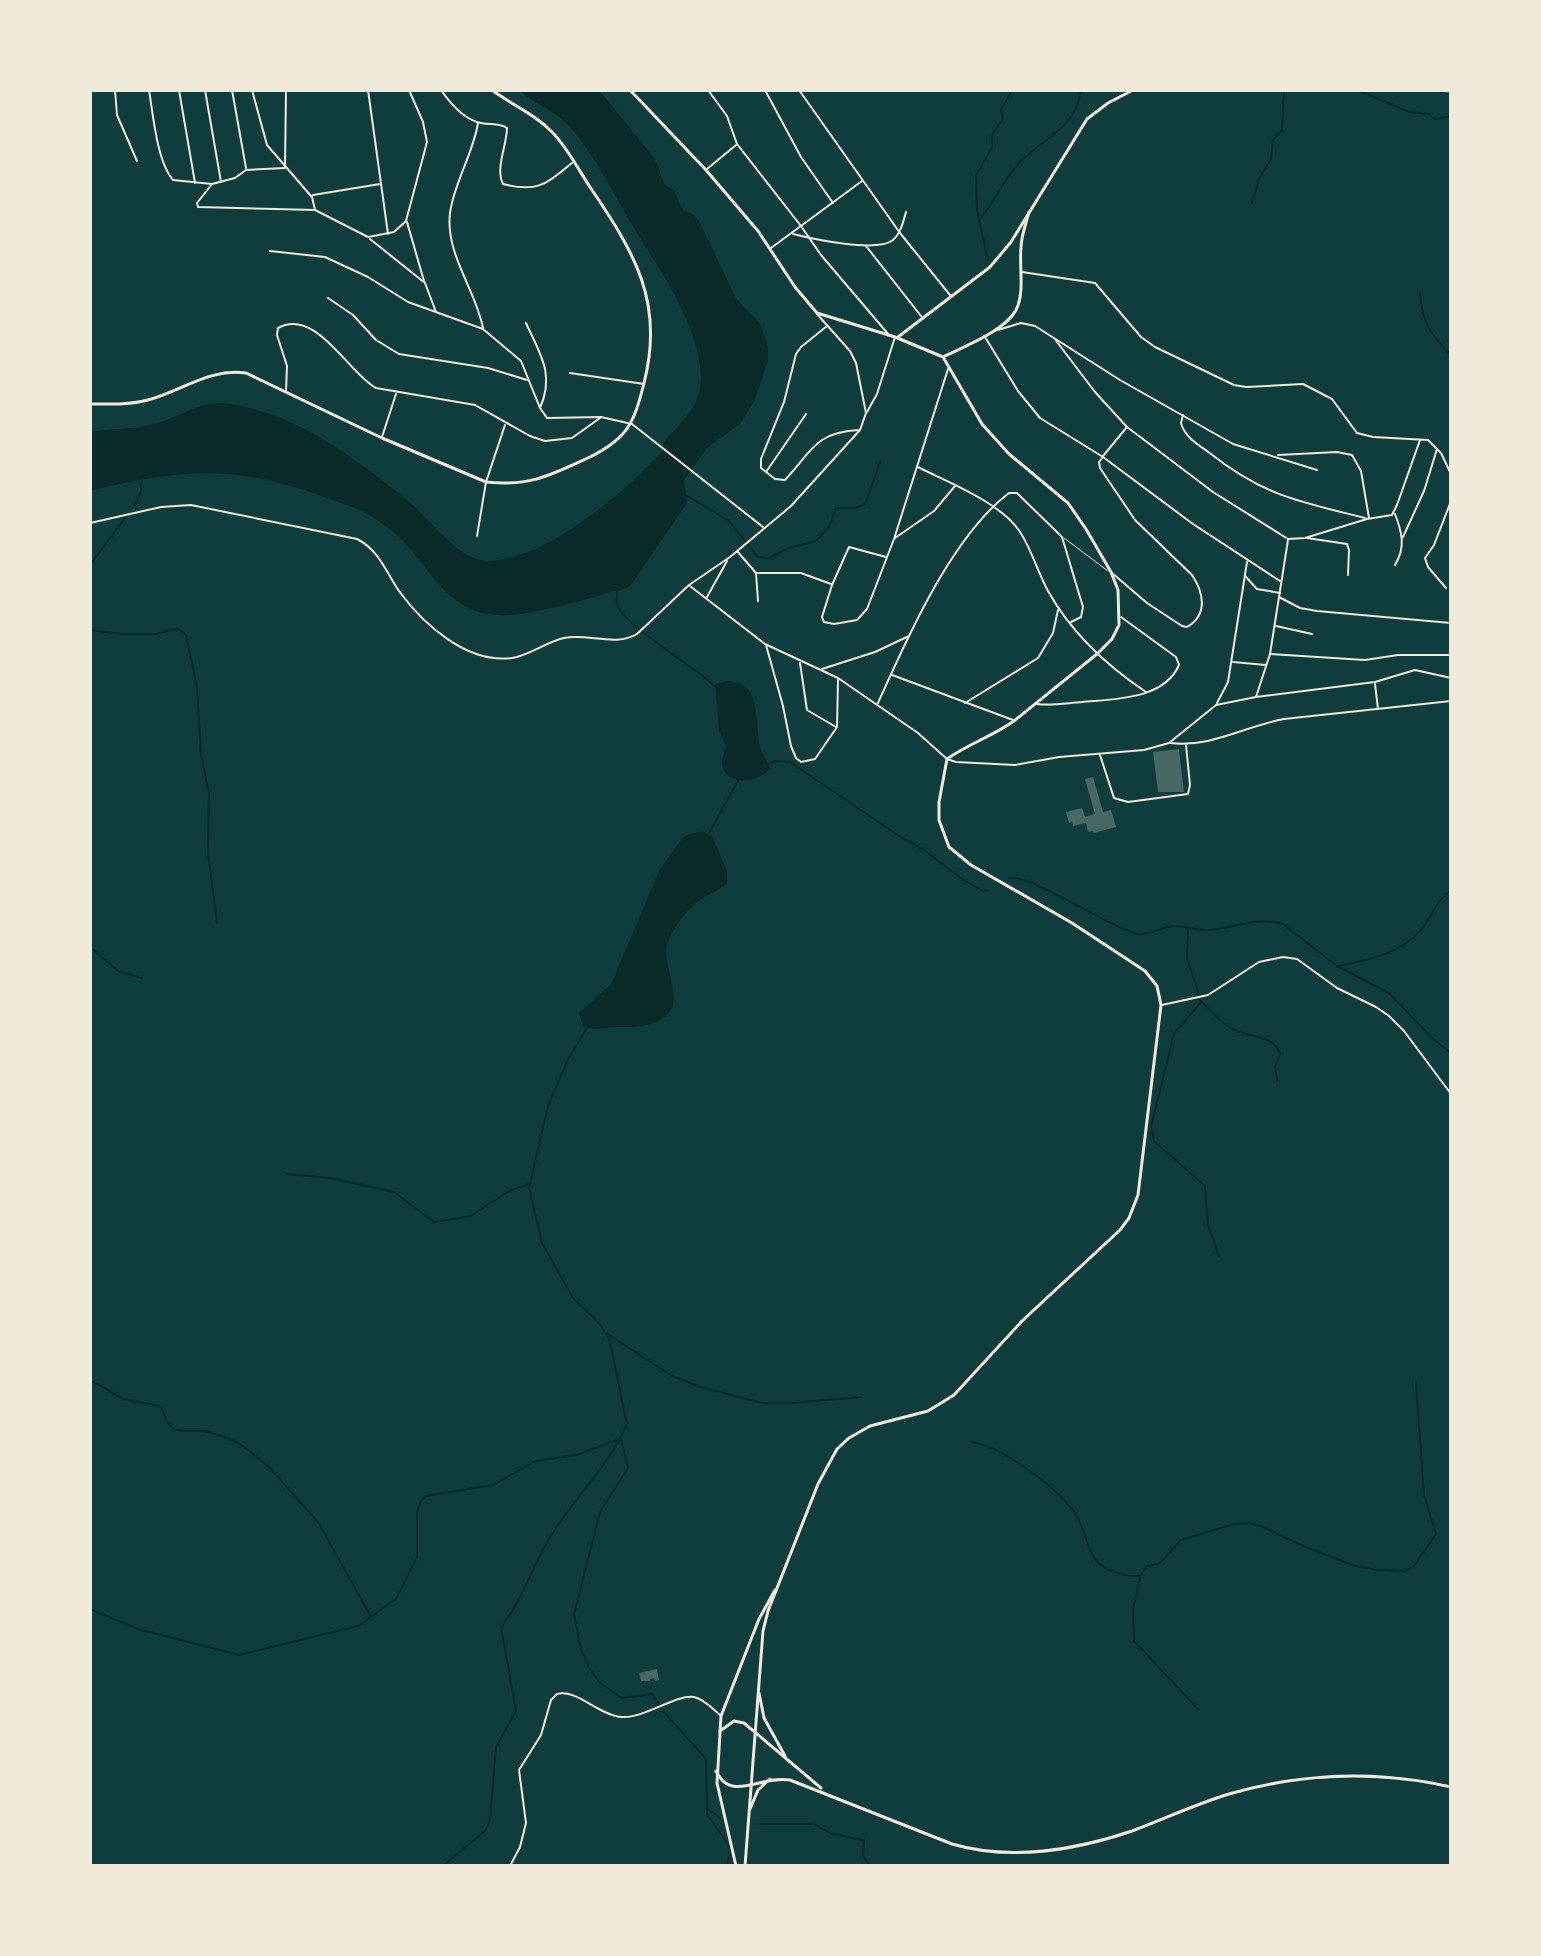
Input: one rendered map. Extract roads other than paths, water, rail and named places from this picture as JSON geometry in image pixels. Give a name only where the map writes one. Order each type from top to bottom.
[{"type":"main road","points":[[90,404],[145,401],[203,377],[235,371],[255,376],[382,438],[486,482],[520,484],[547,478],[611,446],[632,424],[644,384],[652,320],[644,281],[624,239],[554,133],[492,90]]},
{"type":"main road","points":[[630,90],[706,170],[770,248],[795,287],[817,313],[894,337],[943,357],[982,424],[1009,454],[1068,503],[1111,572],[1118,590],[1121,617],[1116,632],[1097,654],[1014,721],[947,759],[939,820],[949,847],[971,865],[1072,923],[1145,971],[1157,986],[1161,1005],[1138,1195],[1129,1218],[1098,1253],[1022,1321],[954,1395],[928,1411],[870,1426],[849,1438],[837,1449],[818,1484],[763,1631],[745,1866]]},
{"type":"main road","points":[[894,337],[976,280],[1004,251],[1087,119],[1133,90]]},
{"type":"main road","points":[[1441,90],[1451,91]]},
{"type":"main road","points":[[943,357],[987,335],[1016,310],[1022,239],[1030,207]]},
{"type":"main road","points":[[736,1866],[720,1803],[716,1771],[721,1716],[759,1619],[780,1580]]},
{"type":"main road","points":[[758,1683],[764,1718],[789,1762]]},
{"type":"main road","points":[[719,1732],[726,1724],[738,1721],[827,1792]]},
{"type":"main road","points":[[716,1771],[728,1787],[770,1779],[790,1780],[827,1792],[952,1844],[1022,1852],[1110,1838],[1227,1795],[1285,1781],[1331,1776],[1383,1776],[1451,1787]]},
{"type":"main road","points":[[749,1812],[758,1790],[770,1779]]},
{"type":"street","points":[[115,90],[117,115],[137,161]]},
{"type":"street","points":[[149,90],[167,172],[178,182],[212,184],[235,178],[246,170],[285,168]]},
{"type":"street","points":[[179,90],[195,183]]},
{"type":"street","points":[[205,90],[221,182]]},
{"type":"street","points":[[232,90],[246,170]]},
{"type":"street","points":[[252,90],[262,136],[273,155],[311,196],[315,210]]},
{"type":"street","points":[[285,168],[286,90]]},
{"type":"street","points":[[368,90],[388,234]]},
{"type":"street","points":[[368,237],[388,234],[406,221],[427,142],[423,122],[409,90]]},
{"type":"street","points":[[441,90],[449,101],[478,123],[507,128],[500,178],[503,184],[536,188],[573,162]]},
{"type":"street","points":[[90,523],[161,507],[191,505],[357,539],[372,550],[400,591],[435,629],[456,645],[488,655],[514,657],[548,642],[577,635],[617,640],[631,637],[689,585],[730,557],[791,506],[860,430],[873,403],[894,337],[809,238],[737,144],[727,116],[708,90]]},
{"type":"street","points":[[765,90],[801,157],[833,203]]},
{"type":"street","points":[[799,90],[900,233],[952,297]]},
{"type":"street","points":[[478,123],[450,214],[455,248],[483,329]]},
{"type":"street","points":[[706,170],[737,144]]},
{"type":"street","points":[[770,248],[862,181]]},
{"type":"street","points":[[212,184],[197,203],[198,207],[315,210],[368,237],[425,283]]},
{"type":"street","points":[[311,196],[380,184]]},
{"type":"street","points":[[793,234],[865,245],[886,244],[900,233],[906,212]]},
{"type":"street","points":[[406,221],[436,313]]},
{"type":"street","points":[[865,245],[923,317]]},
{"type":"street","points":[[270,251],[302,253],[335,261],[408,302],[483,329],[517,357],[540,408],[551,419],[601,417],[632,424],[764,528]]},
{"type":"street","points":[[1021,272],[1095,283],[1141,337],[1155,347],[1234,385],[1303,384],[1332,399],[1357,433],[1373,437],[1428,440],[1437,448],[1451,474]]},
{"type":"street","points":[[328,298],[353,315],[376,340],[399,354],[488,368],[529,381]]},
{"type":"street","points":[[817,313],[856,363],[866,413]]},
{"type":"street","points":[[526,323],[547,376],[547,392],[540,408]]},
{"type":"street","points":[[1280,581],[1033,412],[987,335],[1021,323],[1035,326],[1120,380],[1233,444],[1277,455],[1317,470]]},
{"type":"street","points":[[286,391],[287,366],[277,335],[278,328],[284,325],[315,331],[365,382],[397,393],[475,405],[530,436],[556,442],[572,438],[601,417]]},
{"type":"street","points":[[829,325],[796,354],[784,402],[760,462],[761,468],[775,479],[785,480],[814,445],[848,430],[860,430]]},
{"type":"street","points":[[1054,338],[1095,392],[1127,427],[1213,492],[1288,539],[1305,538],[1346,544],[1349,550],[1348,575]]},
{"type":"street","points":[[886,557],[849,547],[832,585],[823,620],[830,624],[857,620],[867,609],[894,539],[941,383],[949,367]]},
{"type":"street","points":[[570,373],[644,384]]},
{"type":"street","points":[[382,438],[397,393]]},
{"type":"street","points":[[766,473],[806,414]]},
{"type":"street","points":[[1184,414],[1181,423],[1187,435],[1233,472],[1259,487],[1285,498],[1368,519]]},
{"type":"street","points":[[477,536],[486,482],[506,424]]},
{"type":"street","points":[[1111,572],[1147,603],[1182,626],[1195,623],[1202,611],[1199,586],[1192,575],[1135,520],[1100,468],[1099,462],[1127,427]]},
{"type":"street","points":[[1305,538],[1394,513],[1420,440]]},
{"type":"street","points":[[1395,565],[1402,555],[1403,537],[1424,491],[1437,448]]},
{"type":"street","points":[[1277,455],[1337,452],[1352,455],[1361,471],[1368,519]]},
{"type":"street","points":[[918,467],[994,508],[1018,528],[1059,609],[1113,670],[1146,692]]},
{"type":"street","points":[[894,539],[934,511],[955,486]]},
{"type":"street","points":[[878,704],[954,555],[1009,493],[1017,493],[1062,537],[1083,607],[1081,617],[1071,622]]},
{"type":"street","points":[[1446,588],[1428,567],[1425,558],[1434,545],[1451,501]]},
{"type":"street","points":[[1394,513],[1403,537]]},
{"type":"street","points":[[1256,697],[1270,654],[1288,539]]},
{"type":"street","points":[[737,550],[756,573],[758,601]]},
{"type":"street","points":[[706,598],[730,557]]},
{"type":"street","points":[[1169,743],[1216,705],[1228,682],[1247,560]]},
{"type":"street","points":[[756,573],[801,573],[832,585]]},
{"type":"street","points":[[1244,575],[1257,589],[1280,595],[1300,608],[1451,623]]},
{"type":"street","points":[[689,585],[765,644],[838,678],[878,704],[947,759],[977,764],[1015,765],[1059,757],[1144,750],[1169,743],[1186,745],[1219,740],[1284,719],[1451,701]]},
{"type":"street","points":[[965,703],[1038,658],[1053,633],[1059,609]]},
{"type":"street","points":[[1036,704],[1125,699],[1146,692],[1176,671],[1178,661],[1173,655],[1121,617]]},
{"type":"street","points":[[1275,626],[1312,634]]},
{"type":"street","points":[[820,670],[875,652],[910,636]]},
{"type":"street","points":[[765,644],[791,746],[801,762],[815,759],[837,727],[838,678]]},
{"type":"street","points":[[1270,654],[1365,660],[1398,655],[1451,655]]},
{"type":"street","points":[[800,660],[805,704],[809,712],[837,727]]},
{"type":"street","points":[[1231,661],[1267,665]]},
{"type":"street","points":[[1216,705],[1375,682],[1421,670],[1451,678]]},
{"type":"street","points":[[891,675],[1014,721]]},
{"type":"street","points":[[1375,682],[1378,710]]},
{"type":"street","points":[[1100,754],[1114,798],[1128,802],[1188,794],[1186,745]]},
{"type":"street","points":[[1161,1005],[1208,995],[1259,962],[1283,957],[1297,959],[1337,988],[1389,1016],[1404,1031],[1451,1094]]},
{"type":"street","points":[[510,1866],[516,1858],[526,1823],[519,1770],[538,1740],[551,1700],[557,1694],[569,1693],[589,1706],[621,1717],[691,1696],[721,1716]]},
{"type":"lane","points":[[1062,537],[1111,572]]},
{"type":"water","points":[[519,90],[599,90],[657,163],[664,184],[674,190],[683,210],[699,221],[736,298],[761,325],[768,347],[768,361],[755,400],[740,424],[707,448],[684,480],[687,503],[631,585],[571,604],[531,612],[504,615],[481,613],[455,600],[405,543],[384,525],[356,509],[285,484],[229,474],[203,473],[150,478],[90,491],[90,432],[150,425],[202,406],[224,403],[285,420],[327,442],[406,499],[461,551],[480,560],[503,559],[528,552],[554,539],[580,523],[628,485],[663,450],[663,443],[695,403],[701,379],[697,349],[673,292],[588,150],[562,120]]},
{"type":"water","points":[[727,681],[746,688],[755,704],[760,746],[770,769],[751,779],[736,780],[730,777],[722,764],[726,746],[719,731],[715,684]]},
{"type":"water","points":[[702,831],[712,836],[727,871],[727,884],[690,909],[669,939],[666,953],[673,992],[671,1010],[661,1020],[644,1026],[597,1029],[583,1026],[579,1013],[611,984],[660,869],[686,835]]},
{"type":"waterway","points":[[988,261],[977,210],[976,176],[992,147],[992,135],[1003,119],[1001,110],[1012,90]]},
{"type":"waterway","points":[[980,219],[1020,162],[1065,124],[1084,90]]},
{"type":"waterway","points":[[1280,90],[1289,90]]},
{"type":"waterway","points":[[1357,90],[1435,119],[1451,116]]},
{"type":"waterway","points":[[1252,203],[1259,179],[1271,159],[1273,140],[1282,130],[1284,91]]},
{"type":"waterway","points":[[1420,293],[1428,327],[1451,355]]},
{"type":"waterway","points":[[684,494],[728,520],[758,557],[769,558],[786,549],[816,541],[829,527],[836,508],[856,508],[865,504],[881,460]]},
{"type":"waterway","points":[[135,505],[141,491],[142,476]]},
{"type":"waterway","points":[[90,565],[125,518]]},
{"type":"waterway","points":[[617,592],[617,604],[631,623],[714,686]]},
{"type":"waterway","points":[[90,630],[156,634],[174,629],[186,635],[197,687],[201,755],[209,793],[208,852],[217,923]]},
{"type":"waterway","points":[[769,764],[790,762],[921,848],[965,881],[983,891],[989,890]]},
{"type":"waterway","points":[[709,833],[739,779]]},
{"type":"waterway","points":[[1009,878],[1033,884],[1137,934],[1173,926],[1210,930],[1255,922],[1283,924],[1337,966],[1389,993],[1433,1039],[1451,1053]]},
{"type":"waterway","points":[[1338,966],[1374,958],[1407,943],[1451,890]]},
{"type":"waterway","points":[[1188,930],[1187,958],[1199,995]]},
{"type":"waterway","points":[[90,947],[118,971],[142,978]]},
{"type":"waterway","points":[[1200,1000],[1230,1028],[1266,1039],[1277,1047],[1280,1054],[1275,1067],[1277,1081]]},
{"type":"waterway","points":[[1201,1002],[1174,1034],[1151,1127],[1154,1141],[1205,1186],[1208,1225],[1219,1256]]},
{"type":"waterway","points":[[443,1866],[486,1830],[490,1820],[496,1747],[516,1711],[501,1627],[556,1528],[610,1456],[627,1424],[609,1338],[598,1322],[573,1298],[542,1243],[529,1188],[548,1106],[568,1059],[587,1028]]},
{"type":"waterway","points":[[287,1174],[330,1178],[394,1192],[434,1222],[471,1216],[509,1191],[529,1184]]},
{"type":"waterway","points":[[608,1334],[672,1376],[700,1387],[762,1403],[861,1397]]},
{"type":"waterway","points":[[90,1381],[125,1399],[161,1407],[167,1422],[174,1429],[205,1431],[227,1438],[243,1446],[269,1467],[318,1522],[370,1615]]},
{"type":"waterway","points":[[1198,1709],[1134,1641],[1133,1609],[1141,1575],[1147,1566],[1159,1564],[1181,1540],[1234,1524],[1249,1523],[1353,1565],[1405,1571],[1414,1566],[1436,1534],[1424,1495],[1416,1382]]},
{"type":"waterway","points":[[90,1609],[138,1629],[239,1655],[358,1626],[396,1599],[417,1557],[417,1512],[426,1496],[493,1485],[536,1461],[576,1455],[620,1439]]},
{"type":"waterway","points":[[621,1440],[628,1468],[600,1512],[574,1614],[581,1650],[600,1683],[622,1698],[652,1694],[659,1704]]},
{"type":"waterway","points":[[971,1442],[1012,1459],[1053,1489],[1076,1514],[1092,1554],[1100,1564],[1120,1574],[1140,1576]]},
{"type":"waterway","points":[[663,1711],[706,1759],[707,1814],[727,1843],[730,1851],[727,1866]]},
{"type":"waterway","points":[[708,1809],[720,1818]]},
{"type":"waterway","points":[[759,1824],[814,1824],[832,1834],[864,1840],[863,1856],[870,1866]]}]
